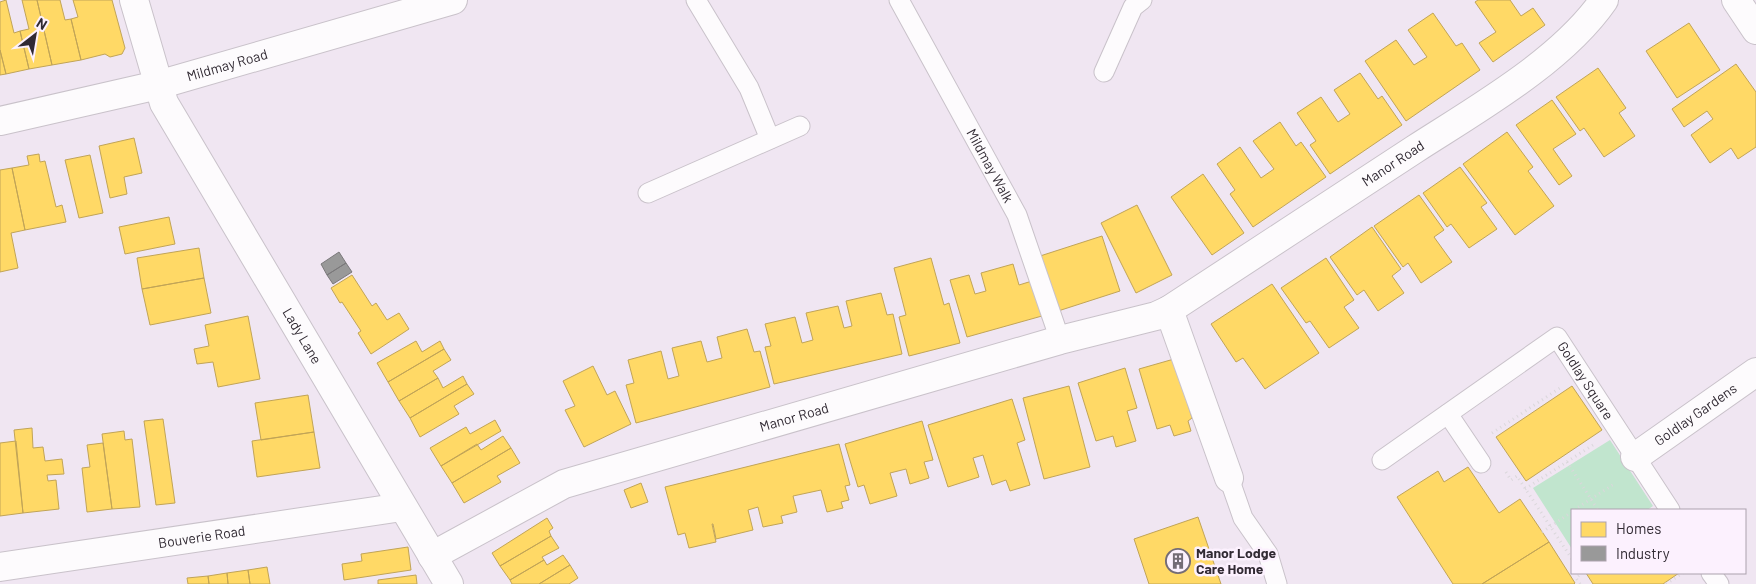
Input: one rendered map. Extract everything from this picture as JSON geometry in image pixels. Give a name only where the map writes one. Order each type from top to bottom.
[{"type":"street","name":"Lady Lane","points":[[134,0],[164,103],[449,584]]},
{"type":"street","name":"Mildmay Road","points":[[0,121],[158,85],[453,0]]},
{"type":"street","name":"Manor Road","points":[[432,556],[564,484],[1060,340],[1156,316],[1169,310],[1504,91],[1560,48],[1580,29],[1604,0]]},
{"type":"street","points":[[1736,0],[1756,30]]},
{"type":"street","points":[[1169,310],[1229,478]]},
{"type":"street","name":"Goldlay Gardens","points":[[1635,457],[1756,372]]},
{"type":"street","name":"Bouverie Road","points":[[0,567],[402,507]]},
{"type":"lane","points":[[696,0],[749,88],[770,139]]},
{"type":"lane","name":"Mildmay Walk","points":[[898,0],[1016,215],[1060,340]]},
{"type":"lane","points":[[1104,72],[1133,7],[1142,0]]},
{"type":"lane","points":[[648,193],[800,126]]},
{"type":"lane","name":"Goldlay Square","points":[[1382,460],[1557,337],[1669,509]]},
{"type":"lane","points":[[1448,414],[1481,462]]},
{"type":"lane","points":[[1229,478],[1243,518],[1268,554],[1278,584]]},
{"type":"path","points":[[1485,438],[1581,374]]},
{"type":"path","points":[[1525,489],[1617,429]]},
{"type":"path","points":[[1566,462],[1597,509]]},
{"type":"path","points":[[1506,472],[1511,480],[1517,476],[1571,558]]},
{"type":"path","points":[[1576,509],[1614,484]]},
{"type":"path","points":[[1542,532],[1571,512]]},
{"type":"path","points":[[1580,584],[1576,578],[1581,574]]},
{"type":"path","points":[[1666,584],[1681,574]]},
{"type":"green space","points":[[1610,440],[1653,506],[1648,509],[1571,509],[1571,547],[1533,488]]},
{"type":"building: Homes","points":[[6,0],[14,33],[20,31],[29,69],[6,74],[0,50],[0,2]]},
{"type":"building: Homes","points":[[22,0],[37,0],[52,65],[29,69],[20,31],[29,29]]},
{"type":"building: Homes","points":[[37,0],[60,0],[65,20],[71,19],[81,60],[52,65]]},
{"type":"building: Homes","points":[[73,0],[112,0],[125,48],[122,54],[110,57],[105,54],[81,60],[71,19],[78,17]]},
{"type":"building: Homes","points":[[1478,0],[1510,0],[1521,16],[1533,8],[1545,25],[1493,62],[1479,43],[1496,32],[1475,2]]},
{"type":"building: Homes","points":[[1433,13],[1456,46],[1462,43],[1480,70],[1406,121],[1365,61],[1396,40],[1414,65],[1427,57],[1408,30]]},
{"type":"building: Homes","points":[[1689,23],[1720,70],[1677,98],[1646,51]]},
{"type":"building: Homes","points":[[0,50],[6,74],[0,75]]},
{"type":"building: Homes","points":[[1736,64],[1756,92],[1756,147],[1738,159],[1731,148],[1710,163],[1691,135],[1713,119],[1707,111],[1684,127],[1672,109]]},
{"type":"building: Homes","points":[[1598,68],[1626,108],[1619,113],[1635,136],[1604,157],[1584,128],[1580,131],[1556,97]]},
{"type":"building: Homes","points":[[1360,73],[1378,99],[1382,96],[1402,125],[1330,174],[1310,145],[1316,141],[1297,113],[1321,97],[1338,122],[1350,114],[1334,90]]},
{"type":"building: Homes","points":[[1552,100],[1576,134],[1553,149],[1572,176],[1559,185],[1516,125]]},
{"type":"building: Homes","points":[[1280,122],[1296,146],[1301,142],[1326,177],[1253,227],[1230,194],[1235,190],[1217,164],[1240,147],[1261,178],[1274,169],[1253,141]]},
{"type":"building: Homes","points":[[1507,132],[1533,167],[1528,171],[1554,206],[1515,235],[1463,164]]},
{"type":"building: Homes","points":[[134,138],[142,173],[124,177],[127,194],[110,198],[99,146]]},
{"type":"building: Homes","points":[[39,154],[40,162],[45,161],[56,207],[62,205],[66,222],[25,230],[12,168],[29,165],[27,156]]},
{"type":"building: Homes","points":[[90,155],[103,213],[79,218],[65,160]]},
{"type":"building: Homes","points":[[1460,167],[1487,203],[1481,207],[1497,229],[1469,248],[1451,224],[1447,227],[1423,193]]},
{"type":"building: Homes","points":[[12,168],[25,230],[11,233],[18,268],[0,272],[0,170]]},
{"type":"building: Homes","points":[[1203,174],[1244,233],[1212,255],[1171,197]]},
{"type":"building: Homes","points":[[1419,195],[1444,230],[1434,237],[1452,262],[1421,283],[1408,263],[1403,267],[1374,226]]},
{"type":"building: Homes","points":[[1137,205],[1172,275],[1136,293],[1101,223]]},
{"type":"building: Homes","points":[[169,217],[175,244],[125,254],[119,227]]},
{"type":"building: Homes","points":[[1372,227],[1401,269],[1392,276],[1404,293],[1378,311],[1364,290],[1357,295],[1330,257]]},
{"type":"building: Homes","points":[[1102,236],[1120,291],[1055,312],[1037,257]]},
{"type":"building: Homes","points":[[199,248],[204,278],[142,289],[137,258]]},
{"type":"building: Homes","points":[[931,258],[944,305],[949,303],[960,343],[909,356],[899,317],[906,315],[894,268]]},
{"type":"building: Homes","points":[[1326,258],[1354,300],[1344,307],[1359,328],[1329,348],[1310,321],[1306,323],[1281,288]]},
{"type":"building: Homes","points":[[1013,264],[1019,285],[1032,281],[1042,316],[967,337],[950,280],[969,275],[975,294],[986,291],[981,273]]},
{"type":"building: Homes","points":[[352,275],[372,306],[376,303],[387,320],[399,313],[409,329],[371,354],[358,333],[361,331],[331,288]]},
{"type":"building: Homes","points":[[204,278],[211,313],[150,325],[142,289]]},
{"type":"building: Homes","points":[[1272,284],[1319,353],[1265,389],[1243,358],[1236,362],[1211,324]]},
{"type":"building: Homes","points":[[881,293],[887,315],[893,314],[902,354],[774,384],[765,347],[771,346],[765,324],[795,317],[802,343],[813,340],[806,313],[838,306],[844,328],[852,326],[846,301]]},
{"type":"building: Homes","points":[[248,316],[260,379],[218,387],[213,362],[197,364],[194,349],[209,346],[205,325]]},
{"type":"building: Homes","points":[[747,329],[754,352],[760,351],[770,387],[636,423],[626,385],[634,383],[628,360],[661,351],[668,379],[679,376],[672,348],[701,341],[707,362],[722,358],[717,337]]},
{"type":"building: Homes","points":[[416,341],[422,352],[440,341],[444,349],[388,382],[377,363]]},
{"type":"building: Homes","points":[[444,349],[451,360],[433,371],[438,378],[399,401],[388,382]]},
{"type":"building: Homes","points":[[1174,359],[1192,418],[1188,421],[1191,431],[1174,436],[1170,425],[1157,429],[1139,369]]},
{"type":"building: Homes","points":[[593,366],[607,395],[615,391],[631,424],[584,447],[565,410],[575,406],[563,381]]},
{"type":"building: Homes","points":[[1125,368],[1137,408],[1127,411],[1136,441],[1116,447],[1113,436],[1096,441],[1078,383]]},
{"type":"building: Homes","points":[[463,376],[467,384],[410,418],[399,401],[438,378],[443,388]]},
{"type":"building: Homes","points":[[467,384],[474,394],[454,406],[459,414],[420,437],[410,418]]},
{"type":"building: Homes","points":[[1069,386],[1090,467],[1044,479],[1023,398]]},
{"type":"building: Homes","points":[[1572,386],[1602,430],[1526,481],[1496,437]]},
{"type":"building: Homes","points":[[308,395],[314,432],[261,440],[255,403]]},
{"type":"building: Homes","points":[[1012,399],[1025,440],[1017,443],[1030,485],[1010,491],[1006,480],[992,485],[983,455],[973,458],[979,477],[948,487],[928,425]]},
{"type":"building: Homes","points":[[163,419],[175,503],[156,505],[144,421]]},
{"type":"building: Homes","points":[[495,420],[501,431],[441,466],[430,448],[466,427],[470,434]]},
{"type":"building: Homes","points":[[922,421],[933,460],[924,462],[929,478],[910,484],[906,469],[890,473],[897,496],[870,504],[864,485],[858,487],[845,444]]},
{"type":"building: Homes","points":[[32,428],[33,448],[43,447],[45,461],[62,459],[64,474],[47,475],[48,481],[56,480],[59,509],[23,513],[14,430]]},
{"type":"building: Homes","points":[[124,431],[125,440],[132,439],[140,507],[112,509],[102,434]]},
{"type":"building: Homes","points":[[314,432],[320,468],[257,477],[252,441]]},
{"type":"building: Homes","points":[[503,436],[511,448],[452,483],[441,466],[477,444],[481,450]]},
{"type":"building: Homes","points":[[16,441],[23,513],[0,516],[0,443]]},
{"type":"building: Homes","points":[[103,443],[112,509],[87,512],[82,468],[90,467],[87,445]]},
{"type":"building: Homes","points":[[839,444],[850,485],[845,486],[849,500],[841,502],[843,508],[827,512],[821,490],[793,496],[797,512],[781,516],[783,523],[763,527],[758,507],[748,510],[753,530],[716,539],[712,524],[716,542],[689,548],[685,533],[678,535],[665,487]]},
{"type":"building: Homes","points":[[511,448],[520,463],[497,476],[501,482],[464,503],[452,483]]},
{"type":"building: Homes","points":[[1468,467],[1499,513],[1520,499],[1549,542],[1482,584],[1453,584],[1397,497],[1438,471],[1444,482]]},
{"type":"building: Homes","points":[[641,483],[648,502],[631,508],[624,490]]},
{"type":"building: Homes","name":"Manor Lodge Care Home","points":[[1198,517],[1221,584],[1149,584],[1134,539]]},
{"type":"building: Homes","points":[[547,518],[553,528],[549,531],[551,536],[500,566],[492,553]]},
{"type":"building: Homes","points":[[551,536],[559,548],[542,557],[544,560],[510,580],[500,566]]},
{"type":"building: Homes","points":[[1549,542],[1574,584],[1482,584]]},
{"type":"building: Homes","points":[[408,547],[411,570],[344,580],[342,564],[362,561],[361,554]]},
{"type":"building: Homes","points":[[563,555],[570,565],[539,584],[512,584],[510,580],[544,560],[547,565]]},
{"type":"building: Homes","points":[[570,565],[578,578],[569,584],[539,584]]},
{"type":"building: Homes","points":[[267,567],[270,584],[250,584],[248,570]]},
{"type":"building: Homes","points":[[248,570],[250,584],[228,584],[227,573]]},
{"type":"building: Homes","points":[[227,573],[228,584],[209,584],[208,576]]},
{"type":"building: Homes","points":[[1587,574],[1678,574],[1663,584],[1593,584]]},
{"type":"building: Homes","points":[[416,575],[417,584],[378,584],[378,580]]},
{"type":"building: Homes","points":[[208,576],[209,584],[188,584],[187,578]]},
{"type":"building: Industry","points":[[339,252],[346,263],[327,275],[321,264]]},
{"type":"building: Industry","points":[[346,263],[352,272],[333,284],[327,275]]},
{"type":"place","name":"Manor Lodge Care Home","points":[[1178,561]]}]
